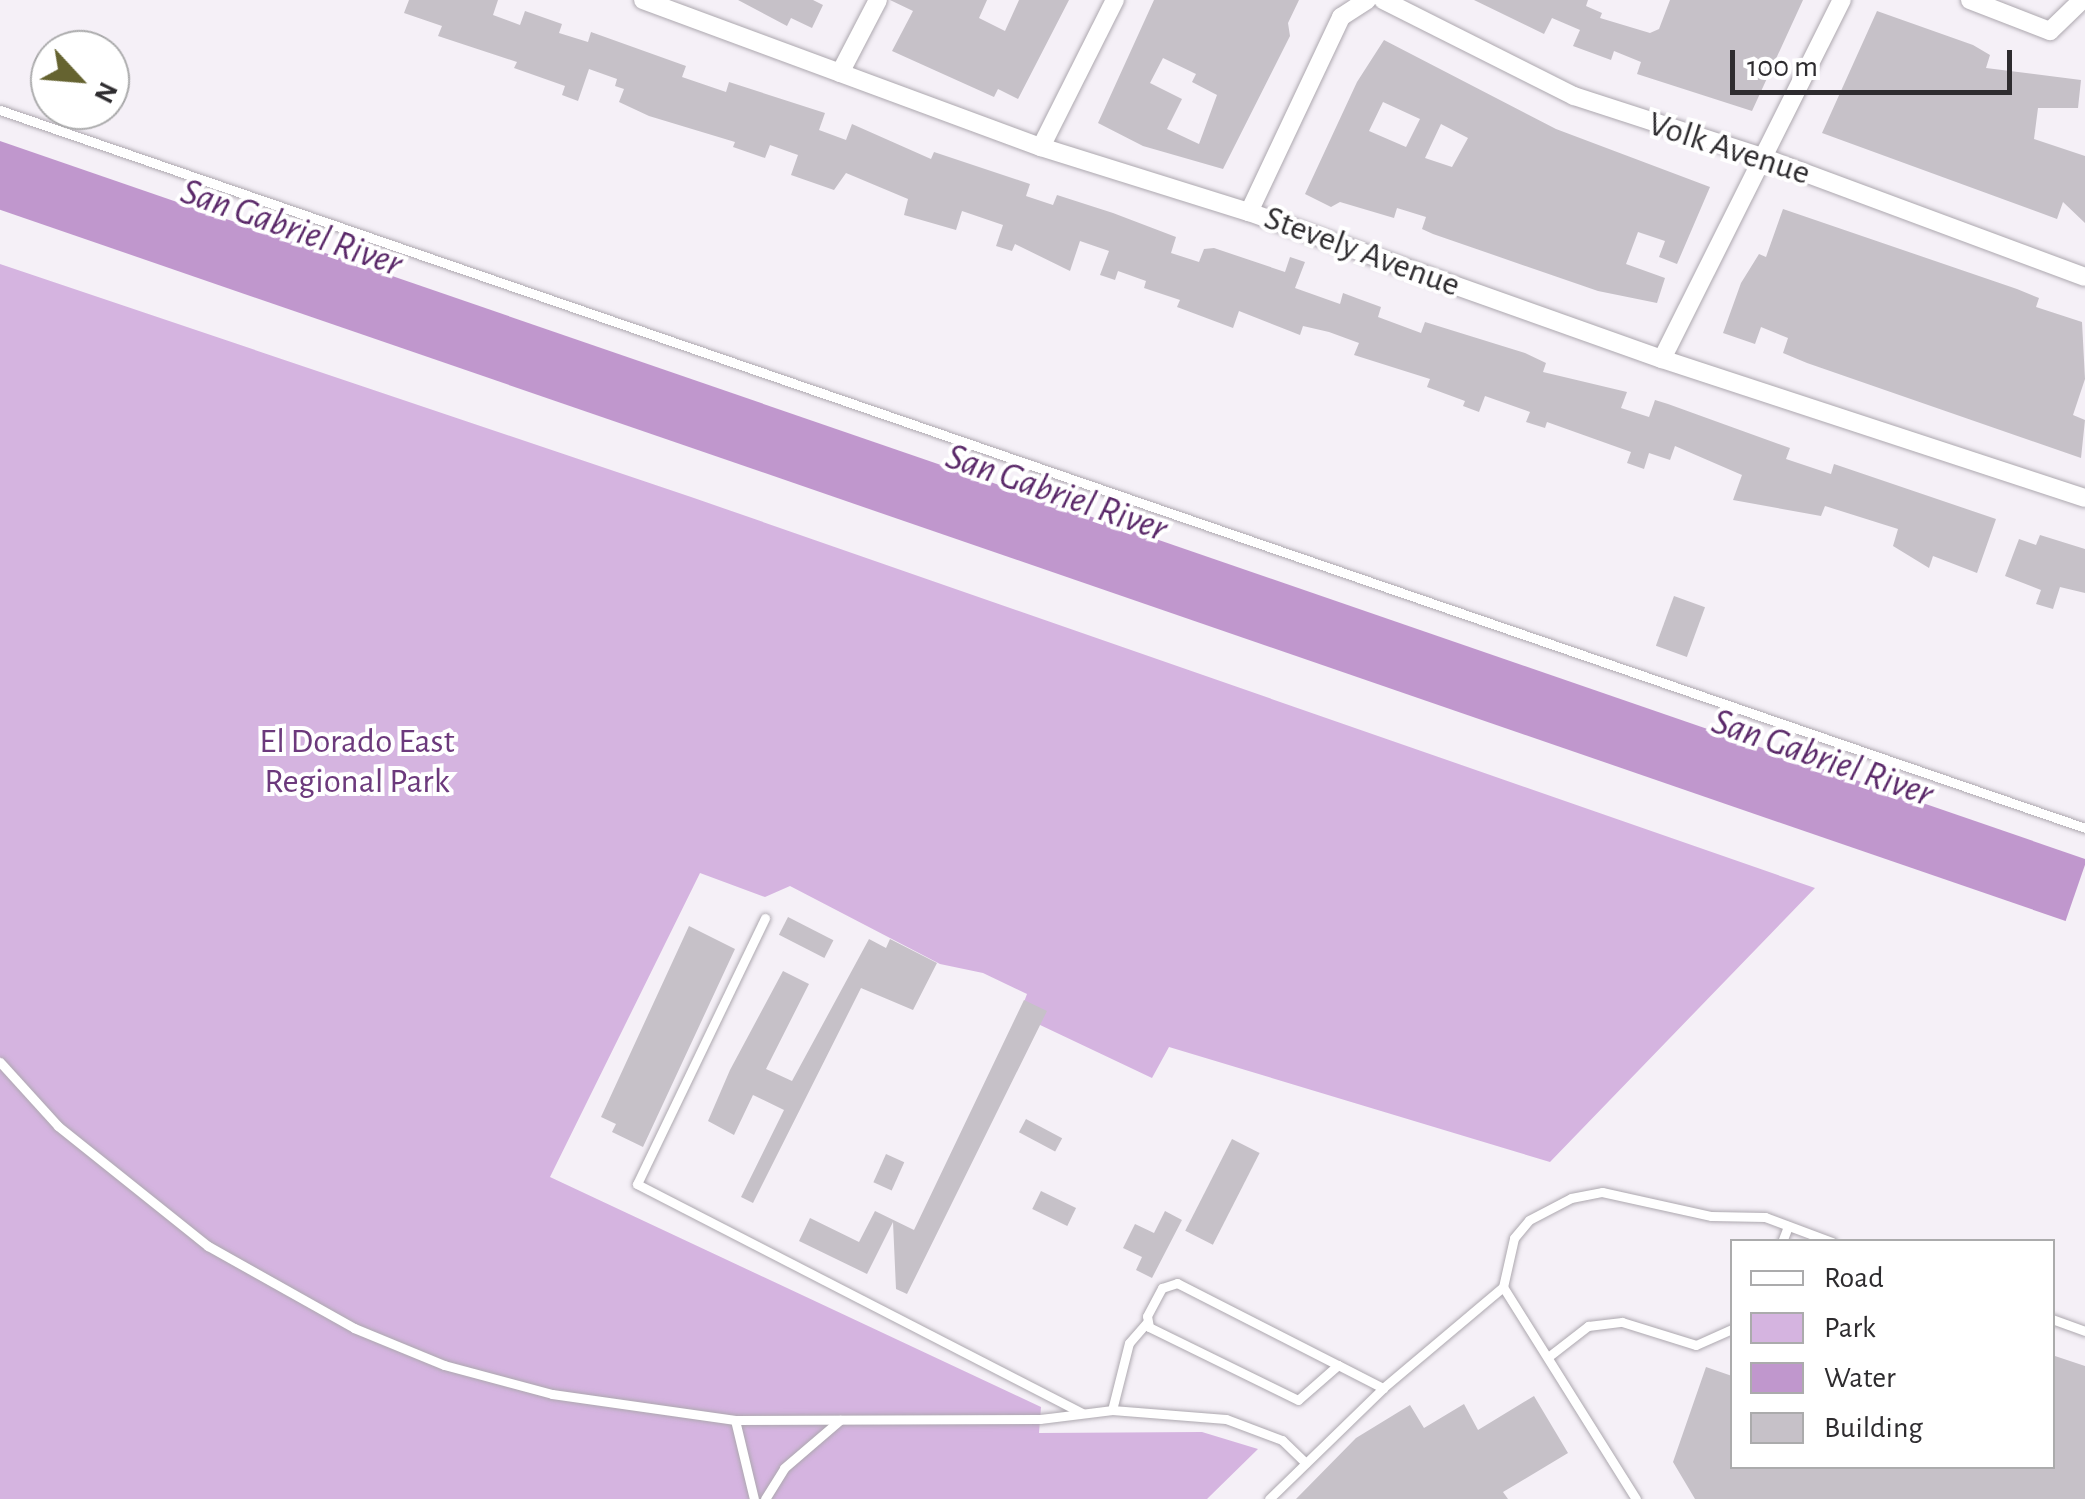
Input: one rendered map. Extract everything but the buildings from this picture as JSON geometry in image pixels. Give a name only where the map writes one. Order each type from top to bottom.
[{"type":"street","name":"Stevely Avenue","points":[[642,0],[1041,147],[1249,212],[1662,359],[2085,498]]},
{"type":"street","points":[[840,74],[878,0]]},
{"type":"street","points":[[1041,147],[1115,0]]},
{"type":"street","points":[[1249,212],[1341,17],[1367,0]]},
{"type":"street","name":"Volk Avenue","points":[[1382,0],[1574,96],[1765,158],[2085,277]]},
{"type":"street","points":[[1662,359],[1842,0]]},
{"type":"street","points":[[1970,0],[2050,31],[2082,0]]},
{"type":"lane","points":[[0,110],[2085,828]]},
{"type":"lane","points":[[766,918],[637,1184],[1082,1413]]},
{"type":"lane","points":[[0,1062],[58,1126],[145,1201],[223,1256],[354,1328],[444,1365],[552,1394],[735,1420],[1040,1420],[1112,1410],[1226,1420],[1282,1440],[1306,1463]]},
{"type":"lane","points":[[1269,1499],[1383,1388],[1504,1287],[1514,1238],[1529,1220],[1571,1198],[1602,1192],[1788,1226],[1824,1239]]},
{"type":"lane","points":[[1783,1239],[1788,1226]]},
{"type":"lane","points":[[1112,1410],[1129,1343],[1146,1322],[1162,1288],[1176,1283],[1383,1388]]},
{"type":"lane","points":[[1504,1287],[1636,1499]]},
{"type":"lane","points":[[2055,1321],[2085,1331]]},
{"type":"lane","points":[[1146,1322],[1298,1400],[1338,1365]]},
{"type":"lane","points":[[1548,1357],[1588,1326],[1622,1322],[1696,1344],[1730,1330]]},
{"type":"lane","points":[[735,1420],[754,1499]]},
{"type":"lane","points":[[765,1499],[784,1468],[840,1420]]},
{"type":"green space","name":"El Dorado East Regional Park","points":[[0,264],[694,498],[1815,888],[1550,1162],[1169,1047],[1152,1078],[1019,1015],[1027,994],[983,973],[940,964],[790,886],[765,897],[700,873],[550,1177],[1041,1407],[1039,1433],[1202,1432],[1258,1449],[1207,1499],[0,1499]]},
{"type":"water","name":"San Gabriel River","points":[[0,141],[2085,859],[2066,921],[0,210]]}]
